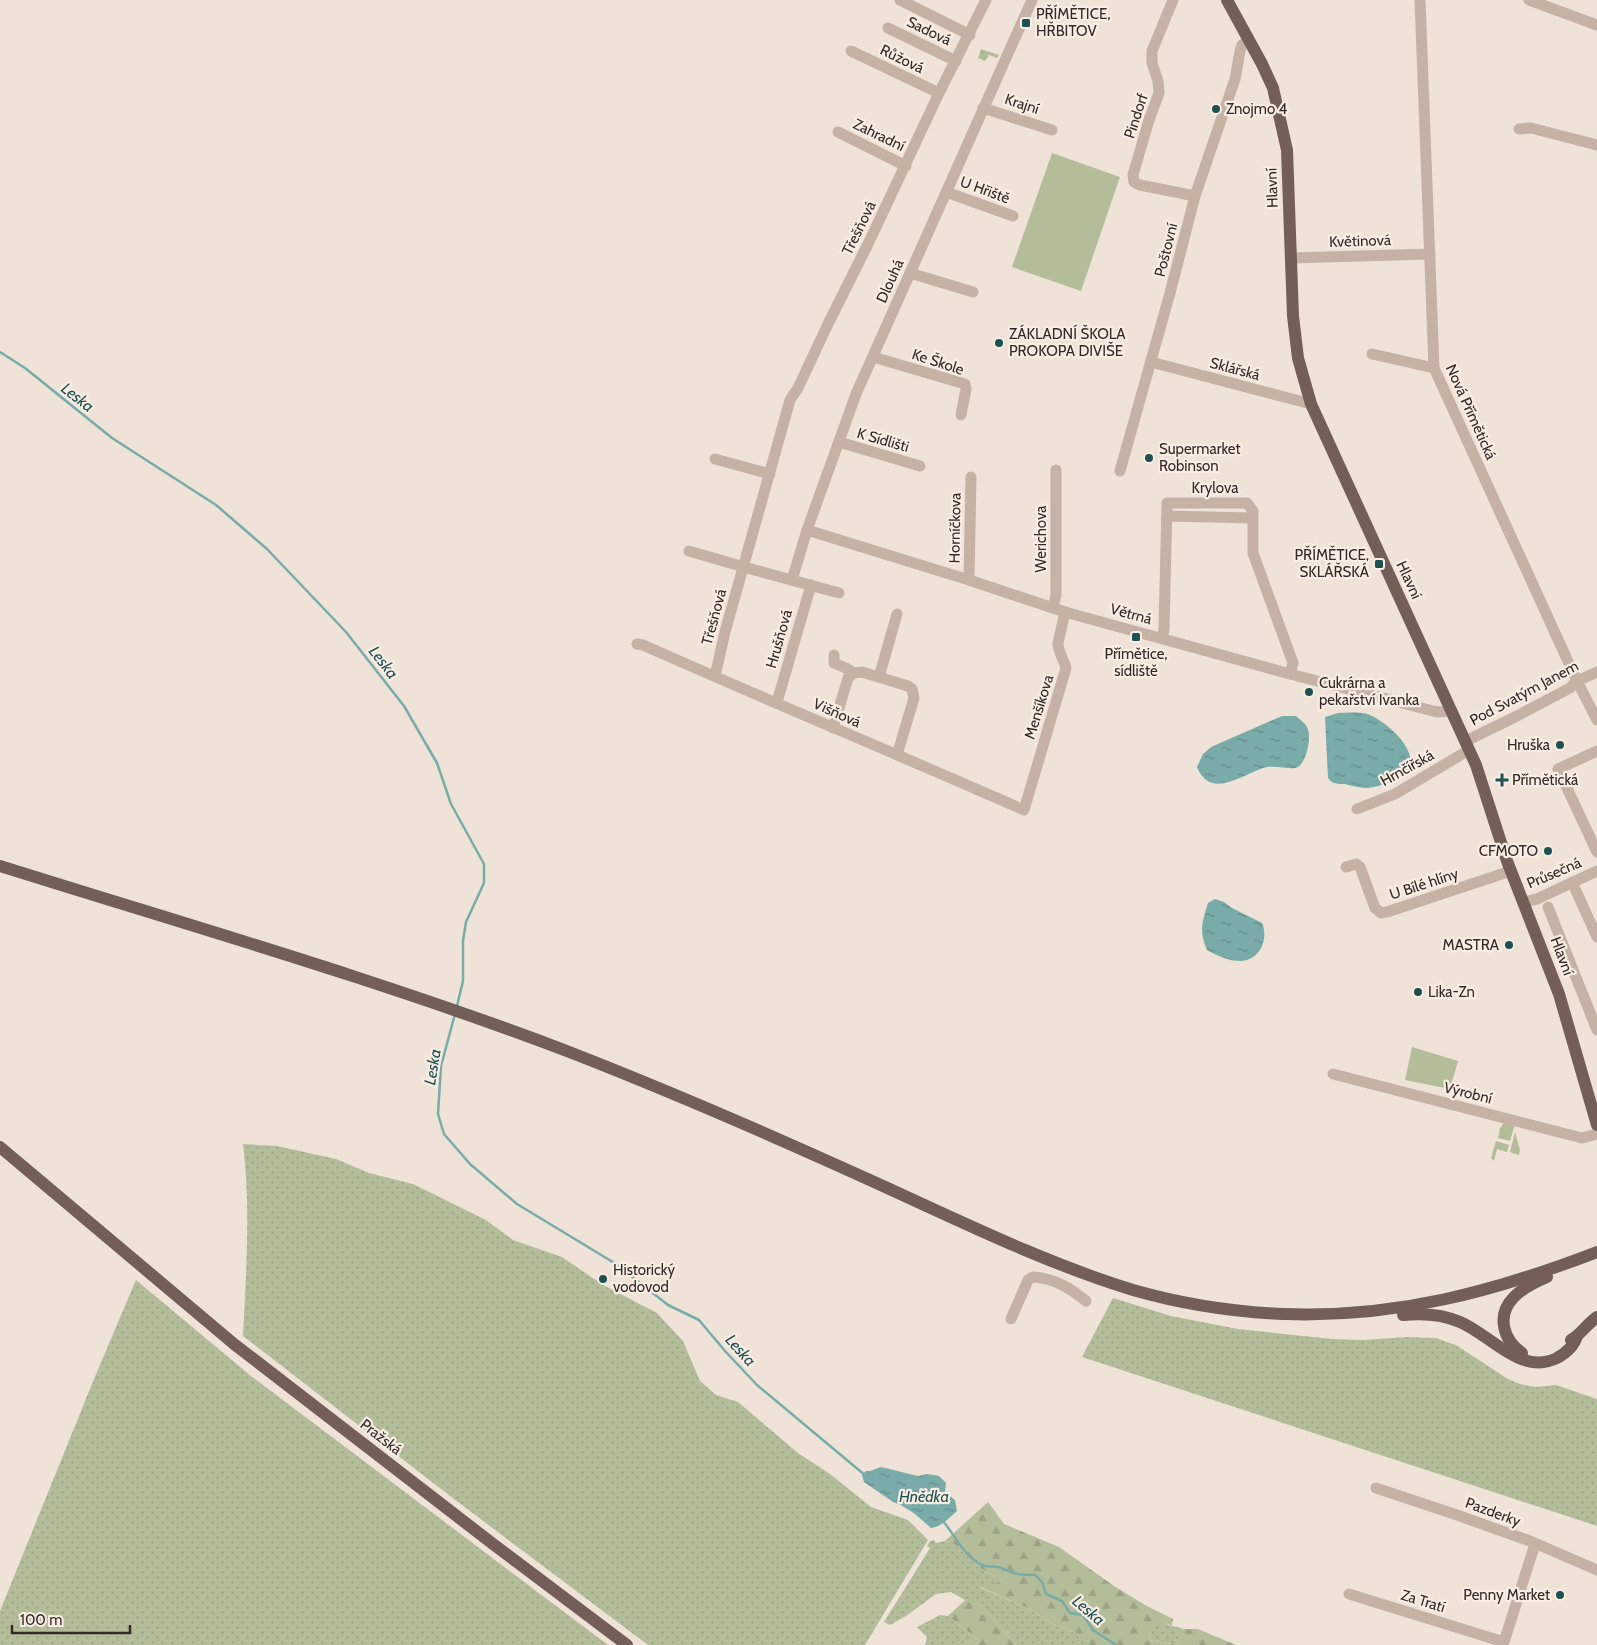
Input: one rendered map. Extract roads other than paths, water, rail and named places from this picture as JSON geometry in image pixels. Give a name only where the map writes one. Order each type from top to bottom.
[{"type":"main road","name":"Hlavní","points":[[1227,0],[1273,88],[1287,150],[1293,316],[1298,358],[1311,404],[1476,765],[1511,871],[1559,994],[1597,1125]]},
{"type":"main road","points":[[0,866],[468,1014],[682,1097],[992,1235],[1077,1270],[1133,1290],[1193,1304],[1271,1313],[1315,1314],[1379,1311],[1432,1303],[1496,1287],[1597,1252]]},
{"type":"main road","name":"Pražská","points":[[0,1147],[234,1344],[627,1645]]},
{"type":"main road","points":[[1584,1257],[1578,1266],[1540,1280],[1520,1292],[1509,1302],[1503,1318],[1504,1330],[1509,1342],[1521,1353],[1532,1357],[1547,1356],[1555,1353],[1577,1336],[1597,1317]]},
{"type":"main road","points":[[1315,1314],[1348,1319],[1420,1314],[1449,1317],[1468,1325],[1522,1360],[1533,1363],[1549,1361],[1561,1356],[1575,1342],[1577,1336]]},
{"type":"street","points":[[900,0],[970,35]]},
{"type":"street","name":"Třešňová","points":[[715,676],[725,632],[790,400],[798,388],[906,166],[939,93],[970,35],[986,0]]},
{"type":"street","name":"Dlouhá","points":[[792,580],[807,530],[856,394],[1032,0]]},
{"type":"street","name":"Pindorf","points":[[1173,0],[1152,51],[1152,63],[1158,81],[1159,93],[1133,175],[1134,182],[1140,185],[1195,196]]},
{"type":"street","name":"Nová Přímětická","points":[[1420,0],[1434,368],[1577,681],[1597,720]]},
{"type":"street","points":[[1529,0],[1597,25]]},
{"type":"street","name":"Sadová","points":[[888,28],[956,61]]},
{"type":"street","name":"Poštovní","points":[[1120,472],[1195,196],[1235,79],[1242,45],[1248,40]]},
{"type":"street","name":"Růžová","points":[[851,51],[939,93]]},
{"type":"street","name":"Krajní","points":[[983,108],[1052,130]]},
{"type":"street","points":[[1519,129],[1531,128],[1597,145]]},
{"type":"street","name":"Zahradní","points":[[838,132],[906,166]]},
{"type":"street","name":"U Hřiště","points":[[946,192],[1013,216]]},
{"type":"street","name":"Květinová","points":[[1291,258],[1430,254]]},
{"type":"street","points":[[910,272],[973,292]]},
{"type":"street","points":[[1372,354],[1434,368]]},
{"type":"street","name":"Ke Škole","points":[[872,357],[965,384],[966,389],[961,415]]},
{"type":"street","name":"Sklářská","points":[[1151,362],[1311,404]]},
{"type":"street","name":"K Sídlišti","points":[[839,442],[920,466]]},
{"type":"street","points":[[715,460],[770,474]]},
{"type":"street","name":"Werichova","points":[[1053,607],[1056,595],[1056,470]]},
{"type":"street","name":"Horníčkova","points":[[969,580],[971,477]]},
{"type":"street","name":"Krylova","points":[[1162,638],[1164,630],[1168,503],[1247,503],[1252,511],[1253,553],[1293,663],[1290,674]]},
{"type":"street","name":"Větrná","points":[[807,530],[1065,612],[1433,711],[1451,710]]},
{"type":"street","points":[[689,551],[839,593]]},
{"type":"street","name":"Hrušňová","points":[[777,702],[810,585]]},
{"type":"street","name":"Menšíkova","points":[[1024,810],[1066,668],[1064,659],[1058,649],[1065,612]]},
{"type":"street","points":[[879,676],[897,614]]},
{"type":"street","name":"Višňová","points":[[637,644],[777,702],[1024,810]]},
{"type":"street","points":[[834,655],[834,663],[853,673]]},
{"type":"street","points":[[833,728],[848,678],[853,673],[862,672],[879,676],[908,686],[912,689],[914,698],[897,755]]},
{"type":"street","name":"Pod Svatým Janem","points":[[1468,745],[1570,688],[1577,681],[1597,672]]},
{"type":"street","name":"Hrnčířská","points":[[1356,809],[1395,794],[1468,745]]},
{"type":"street","points":[[1597,751],[1558,768],[1597,852]]},
{"type":"street","name":"U Bílé hlíny","points":[[1346,867],[1356,864],[1360,867],[1375,908],[1381,913],[1511,871]]},
{"type":"street","name":"Průsečná","points":[[1523,902],[1537,899],[1597,871]]},
{"type":"street","points":[[1572,882],[1597,936]]},
{"type":"street","points":[[1548,907],[1597,1030]]},
{"type":"street","name":"Výrobní","points":[[1333,1074],[1582,1138],[1597,1134]]},
{"type":"street","points":[[1011,1319],[1028,1280],[1034,1277],[1053,1280],[1066,1286],[1086,1300]]},
{"type":"street","name":"Pazderky","points":[[1376,1488],[1530,1541],[1597,1570]]},
{"type":"street","name":"Za Tratí","points":[[1349,1594],[1504,1642],[1534,1544]]},
{"type":"water","points":[[1338,713],[1368,714],[1393,731],[1400,738],[1409,753],[1411,761],[1406,773],[1391,782],[1368,788],[1331,782],[1328,778],[1325,717]]},
{"type":"water","points":[[1282,716],[1296,716],[1307,727],[1309,742],[1304,759],[1298,767],[1263,768],[1218,784],[1210,782],[1203,777],[1197,767],[1203,754],[1211,747]]},
{"type":"water","points":[[1215,899],[1262,923],[1264,936],[1261,948],[1258,953],[1248,960],[1232,960],[1207,950],[1202,932],[1203,921],[1208,903]]},
{"type":"water","name":"Hnědka","points":[[881,1467],[918,1476],[927,1474],[939,1476],[946,1483],[945,1492],[955,1500],[957,1511],[942,1524],[931,1528],[915,1514],[893,1502],[864,1482],[862,1475],[866,1471]]},
{"type":"waterway","name":"Leska","points":[[0,352],[25,368],[112,438],[216,505],[267,549],[346,632],[404,706],[437,763],[451,804],[484,864],[484,883],[466,922],[463,941],[463,981],[457,1006]]},
{"type":"waterway","name":"Leska","points":[[455,1014],[441,1066],[438,1114],[444,1134],[470,1164],[517,1204],[616,1264],[668,1305],[699,1320],[757,1385],[866,1476]]},
{"type":"waterway","name":"Leska","points":[[942,1520],[966,1552],[978,1563],[985,1566],[999,1567],[1017,1574],[1035,1575],[1042,1582],[1046,1594],[1062,1601],[1070,1613],[1083,1615],[1093,1630],[1116,1645]]},
{"type":"place","name":"PŘÍMĚTICE, HŘBITOV","points":[[1026,23]]},
{"type":"place","name":"Znojmo 4","points":[[1216,109]]},
{"type":"place","name":"ZÁKLADNÍ ŠKOLA PROKOPA DIVIŠE","points":[[999,343]]},
{"type":"place","name":"Supermarket Robinson","points":[[1149,458]]},
{"type":"place","name":"PŘÍMĚTICE, SKLÁŘSKÁ","points":[[1379,564]]},
{"type":"place","name":"Přímětice, sídliště","points":[[1136,637]]},
{"type":"place","name":"Cukrárna a pekařství Ivanka","points":[[1309,692]]},
{"type":"place","name":"Hruška","points":[[1560,745]]},
{"type":"place","name":"Přímětická","points":[[1502,780]]},
{"type":"place","name":"CFMOTO","points":[[1548,851]]},
{"type":"place","name":"MASTRA","points":[[1509,945]]},
{"type":"place","name":"Lika-Zn","points":[[1418,992]]},
{"type":"place","name":"Historický vodovod","points":[[603,1279]]},
{"type":"place","name":"Penny Market","points":[[1560,1595]]}]
